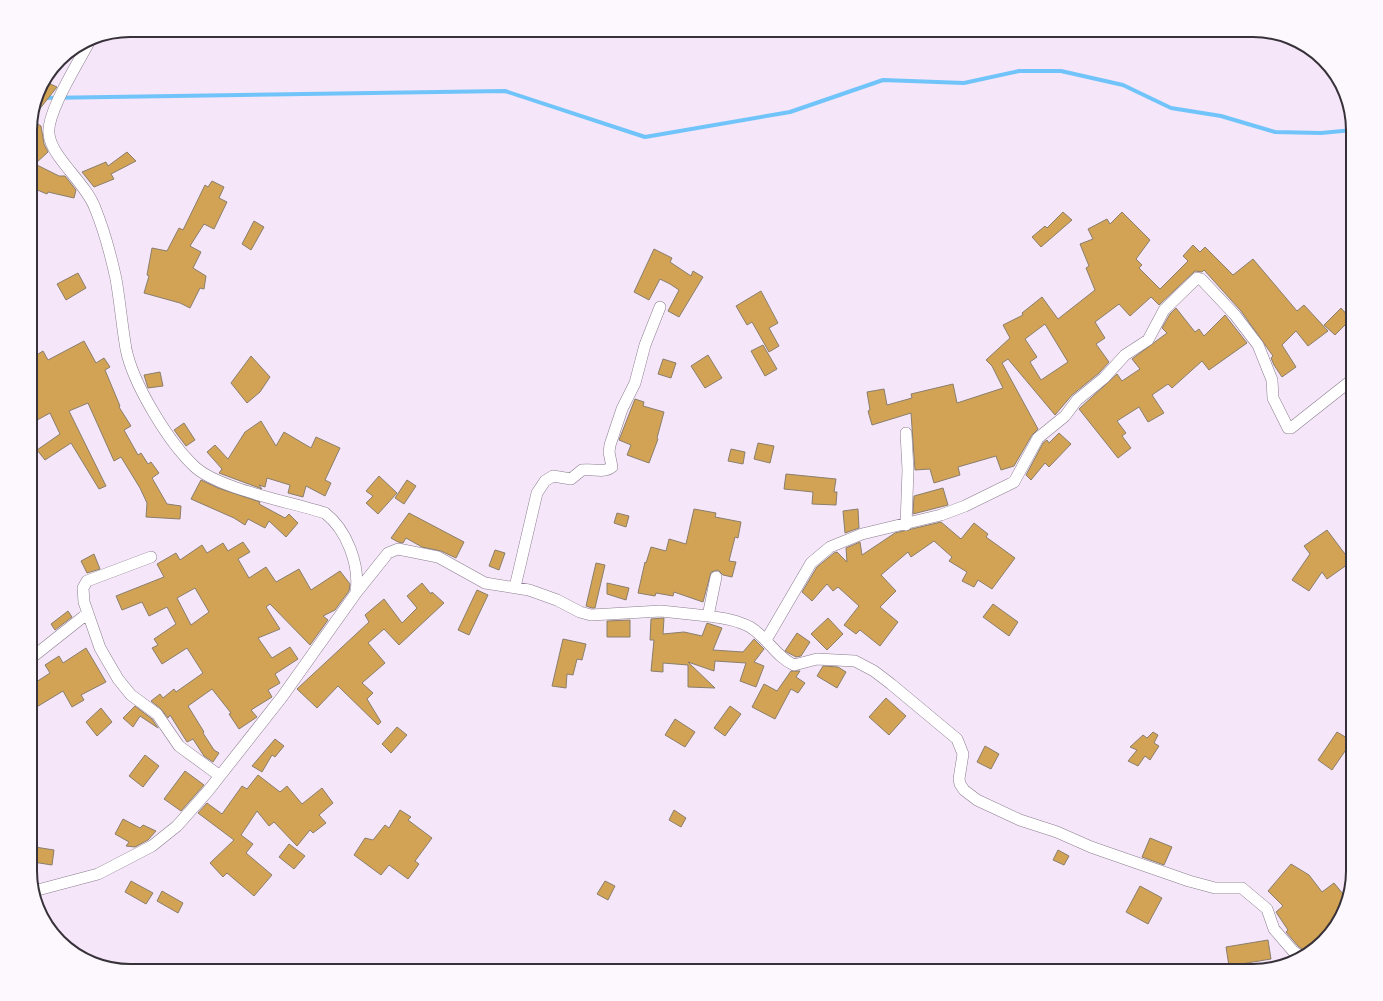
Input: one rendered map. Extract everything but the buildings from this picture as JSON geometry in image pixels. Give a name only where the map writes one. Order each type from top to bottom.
[{"type":"street","points":[[88,47],[52,114],[48,129],[51,145],[78,180],[95,208],[116,278],[129,359],[138,381],[159,421],[189,461],[205,475],[223,483],[325,513],[333,519],[344,535],[353,560],[356,575],[356,593]]},
{"type":"street","points":[[766,640],[812,563],[825,551],[838,543],[856,536],[906,525],[966,506],[1014,482],[1038,438],[1065,416],[1077,400],[1104,378],[1126,355],[1146,342],[1164,310],[1197,278],[1201,279],[1230,309],[1258,345],[1272,380],[1273,398],[1286,427],[1291,428],[1346,388]]},
{"type":"street","points":[[515,587],[532,510],[537,494],[545,480],[551,476],[571,479],[584,469],[598,471],[608,470],[612,467],[609,452],[610,445],[622,409],[635,383],[645,345],[660,307]]},
{"type":"street","points":[[906,433],[908,470],[906,525]]},
{"type":"street","points":[[39,890],[98,874],[152,846],[177,826],[220,776],[282,698],[356,593],[376,571],[388,553],[398,549],[438,557],[486,583],[515,587],[543,594],[580,612],[592,615],[661,611],[731,620],[749,626],[766,640],[786,661],[794,665],[817,658],[855,661],[874,671],[891,684],[957,739],[963,754],[959,773],[960,784],[961,787],[977,800],[1020,820],[1057,832],[1091,847],[1189,881],[1214,888],[1242,888],[1267,909],[1274,929],[1296,953]]},
{"type":"street","points":[[151,557],[87,581],[82,591],[88,612],[102,653],[123,686],[157,714],[179,746],[220,776]]},
{"type":"street","points":[[708,616],[716,576]]},
{"type":"street","points":[[37,652],[88,612]]},
{"type":"waterway","points":[[43,98],[505,91],[645,137],[790,112],[883,80],[964,83],[1019,71],[1061,71],[1123,85],[1171,108],[1221,116],[1275,132],[1321,133],[1346,131]]}]
